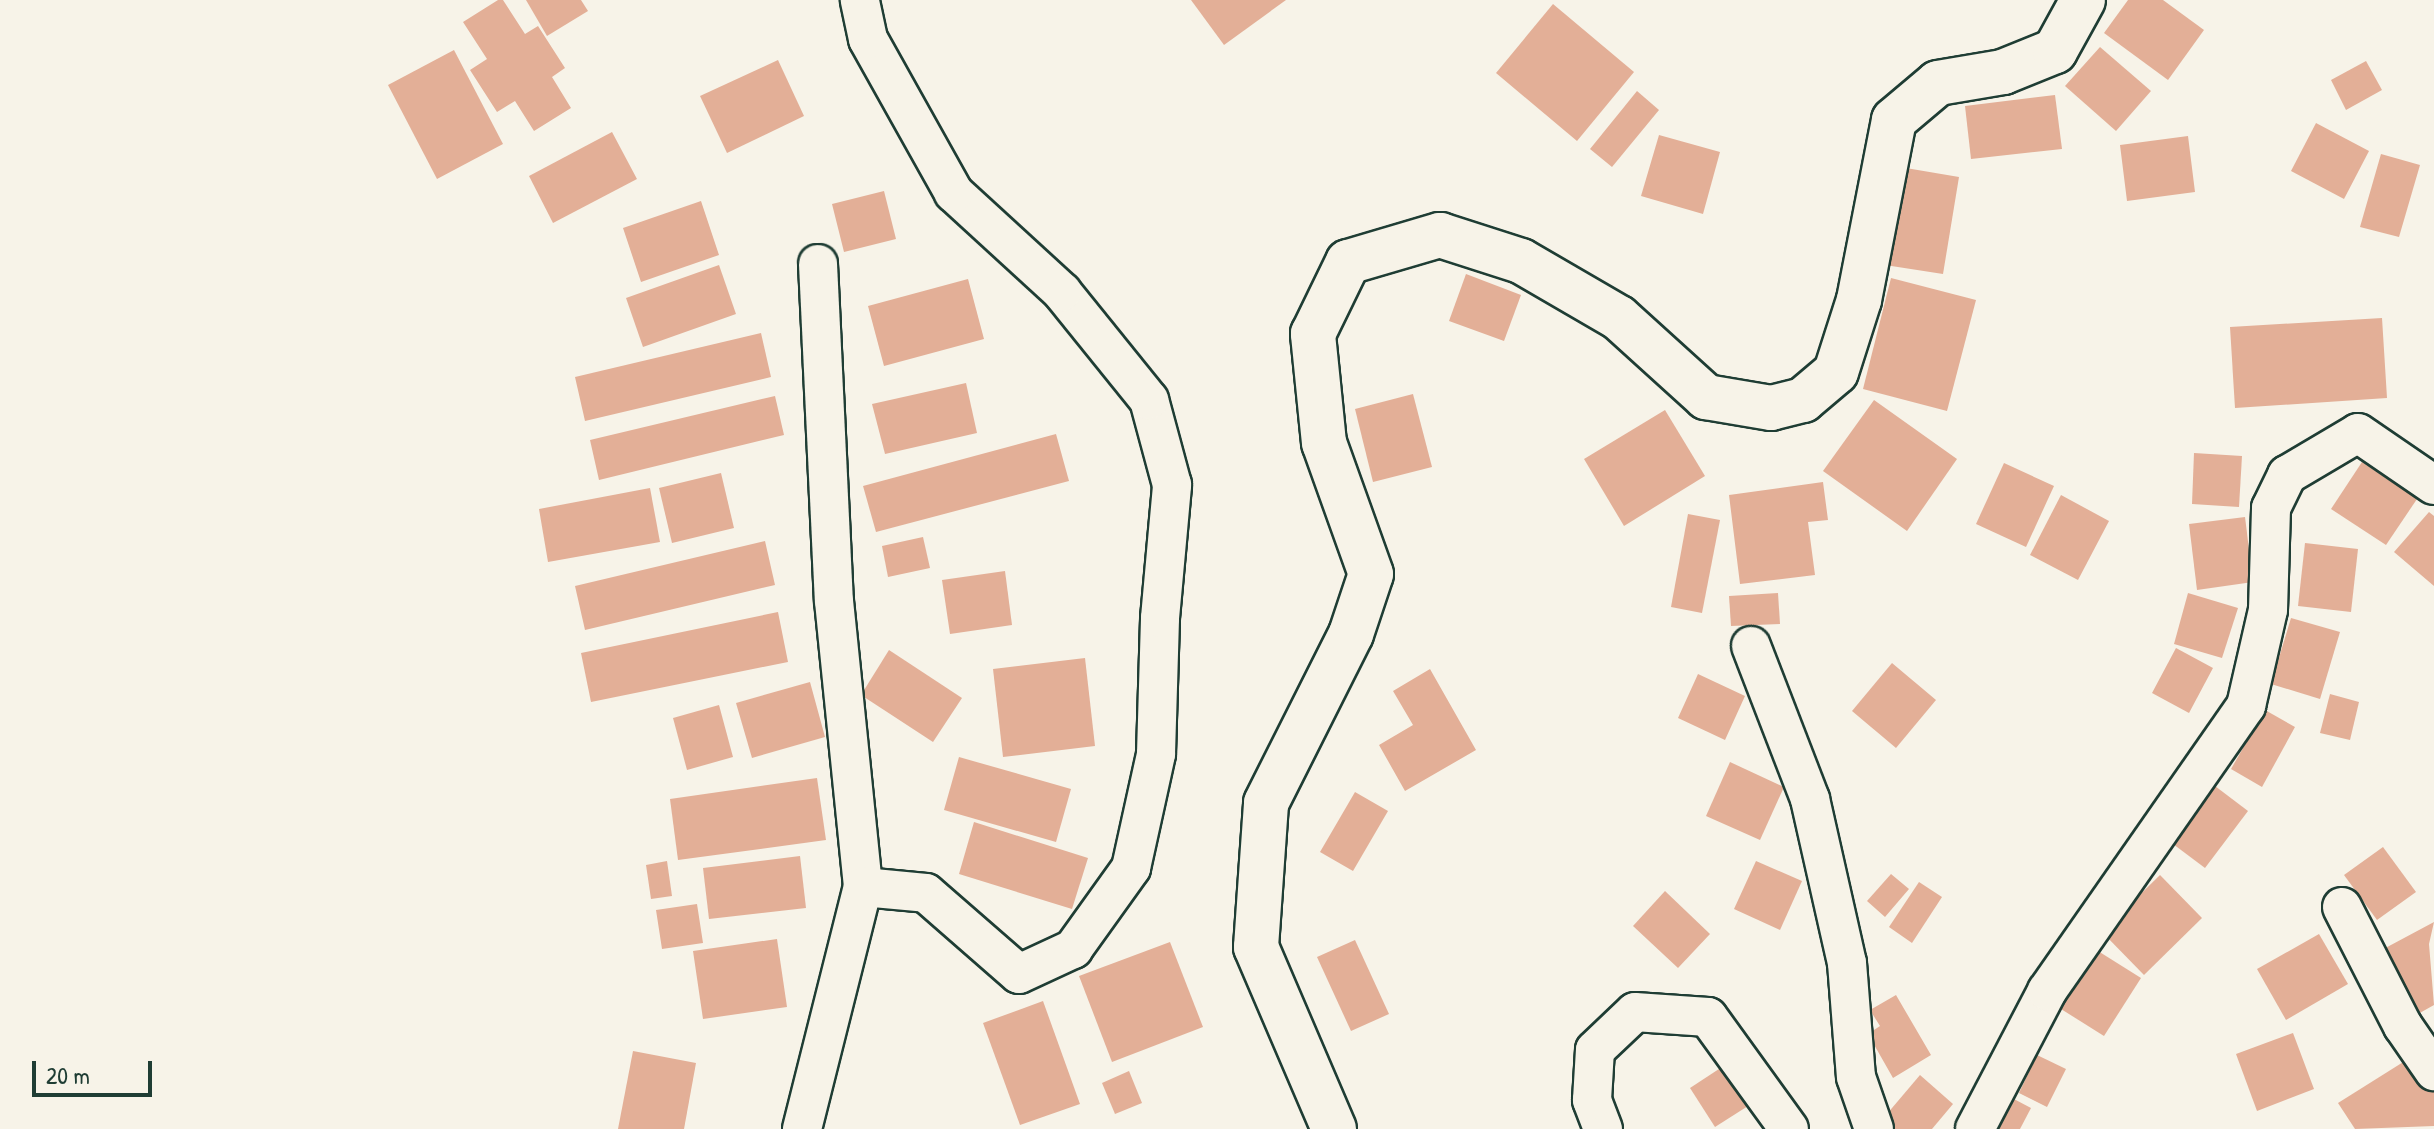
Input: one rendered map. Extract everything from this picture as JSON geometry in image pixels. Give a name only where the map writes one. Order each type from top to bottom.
[{"type":"main road","points":[[1334,1129],[1256,947],[1266,803],[1351,634],[1371,574],[1324,443],[1313,334],[1348,262],[1440,235],[1521,261],[1619,318],[1706,397],[1771,408],[1803,400],[1836,372],[1841,357],[1859,300],[1894,120],[1938,83],[2003,72],[2055,51],[2083,0]]},
{"type":"street","points":[[860,0],[868,39],[954,193],[1062,292],[1149,400],[1172,485],[1160,618],[1156,754],[1131,868],[1073,949],[1019,974],[926,893],[863,887]]},
{"type":"street","points":[[802,1129],[863,887],[834,601],[818,264]]},
{"type":"street","points":[[1975,1129],[2047,991],[2246,706],[2268,610],[2271,508],[2287,475],[2358,433],[2434,485]]},
{"type":"street","points":[[1751,646],[1810,799],[1847,963],[1856,1077],[1874,1129]]},
{"type":"street","points":[[2342,907],[2403,1026],[2434,1071]]},
{"type":"street","points":[[1603,1129],[1592,1100],[1595,1050],[1635,1012],[1708,1017],[1789,1129]]},
{"type":"building","points":[[498,0],[503,0],[525,34],[538,26],[565,68],[552,77],[571,108],[534,131],[515,101],[497,112],[470,70],[487,59],[463,22]]},
{"type":"building","points":[[526,0],[581,0],[588,11],[547,36]]},
{"type":"building","points":[[1191,0],[1286,0],[1224,45]]},
{"type":"building","points":[[2128,0],[2163,0],[2204,30],[2168,80],[2104,33]]},
{"type":"building","points":[[1553,4],[1634,72],[1577,141],[1496,73]]},
{"type":"building","points":[[2100,47],[2151,91],[2116,131],[2065,86]]},
{"type":"building","points":[[454,50],[503,144],[437,179],[388,85]]},
{"type":"building","points":[[778,60],[804,116],[727,153],[700,96]]},
{"type":"building","points":[[2366,61],[2382,90],[2346,110],[2331,80]]},
{"type":"building","points":[[1637,91],[1659,110],[1612,167],[1590,149]]},
{"type":"building","points":[[2055,95],[2062,149],[1971,159],[1965,106]]},
{"type":"building","points":[[2316,123],[2369,151],[2344,199],[2291,171]]},
{"type":"building","points":[[612,132],[637,179],[553,223],[529,176]]},
{"type":"building","points":[[1659,135],[1720,152],[1703,214],[1641,196]]},
{"type":"building","points":[[2188,136],[2195,192],[2127,201],[2120,145]]},
{"type":"building","points":[[2381,154],[2420,165],[2399,237],[2360,227]]},
{"type":"building","points":[[1900,167],[1959,177],[1943,274],[1885,265]]},
{"type":"building","points":[[884,191],[896,239],[844,252],[832,204]]},
{"type":"building","points":[[701,201],[719,255],[641,282],[623,228]]},
{"type":"building","points":[[719,265],[736,314],[643,347],[626,298]]},
{"type":"building","points":[[1466,274],[1521,295],[1504,341],[1449,321]]},
{"type":"building","points":[[1891,278],[1976,300],[1947,411],[1863,389]]},
{"type":"building","points":[[968,279],[984,339],[884,366],[868,306]]},
{"type":"building","points":[[2382,318],[2387,398],[2235,408],[2230,327]]},
{"type":"building","points":[[761,333],[771,377],[585,421],[575,377]]},
{"type":"building","points":[[966,383],[977,433],[885,454],[872,404]]},
{"type":"building","points":[[1413,394],[1432,467],[1373,482],[1355,409]]},
{"type":"building","points":[[775,396],[784,435],[599,480],[590,440]]},
{"type":"building","points":[[1874,400],[1957,459],[1907,531],[1823,471]]},
{"type":"building","points":[[1665,410],[1705,476],[1624,526],[1584,459]]},
{"type":"building","points":[[1056,434],[1069,481],[876,532],[863,486]]},
{"type":"building","points":[[2194,453],[2242,456],[2239,507],[2192,504]]},
{"type":"building","points":[[2362,462],[2417,499],[2386,545],[2331,509]]},
{"type":"building","points":[[2004,463],[2054,486],[2026,547],[1976,524]]},
{"type":"building","points":[[721,473],[734,528],[672,543],[659,488]]},
{"type":"building","points":[[1823,482],[1828,520],[1808,522],[1815,575],[1740,584],[1729,495]]},
{"type":"building","points":[[650,488],[660,542],[548,562],[539,509]]},
{"type":"building","points":[[2061,495],[2109,521],[2078,580],[2030,555]]},
{"type":"building","points":[[2429,512],[2434,516],[2434,586],[2394,552]]},
{"type":"building","points":[[1688,514],[1720,520],[1702,613],[1671,607]]},
{"type":"building","points":[[2245,517],[2253,582],[2197,590],[2189,524]]},
{"type":"building","points":[[923,537],[930,568],[888,577],[882,546]]},
{"type":"building","points":[[765,541],[775,585],[585,630],[575,586]]},
{"type":"building","points":[[2305,543],[2358,549],[2351,612],[2298,606]]},
{"type":"building","points":[[1005,571],[1012,625],[950,634],[942,580]]},
{"type":"building","points":[[1778,593],[1780,624],[1731,626],[1729,596]]},
{"type":"building","points":[[2188,593],[2238,608],[2222,658],[2174,644]]},
{"type":"building","points":[[778,612],[788,662],[591,702],[581,653]]},
{"type":"building","points":[[2291,618],[2340,632],[2320,699],[2271,684]]},
{"type":"building","points":[[2176,648],[2213,668],[2189,713],[2152,693]]},
{"type":"building","points":[[889,650],[962,698],[933,742],[861,695]]},
{"type":"building","points":[[1085,658],[1095,746],[1003,757],[993,669]]},
{"type":"building","points":[[1892,663],[1936,700],[1896,748],[1852,711]]},
{"type":"building","points":[[1430,669],[1476,750],[1405,791],[1379,745],[1413,725],[1393,691]]},
{"type":"building","points":[[1698,674],[1745,696],[1725,740],[1678,718]]},
{"type":"building","points":[[810,682],[825,737],[752,758],[736,703]]},
{"type":"building","points":[[2330,694],[2359,702],[2350,740],[2320,733]]},
{"type":"building","points":[[719,705],[733,757],[687,770],[673,718]]},
{"type":"building","points":[[2265,710],[2295,727],[2262,787],[2231,769]]},
{"type":"building","points":[[959,757],[1071,789],[1056,842],[944,810]]},
{"type":"building","points":[[1730,762],[1784,787],[1760,840],[1706,816]]},
{"type":"building","points":[[817,778],[826,840],[678,860],[670,799]]},
{"type":"building","points":[[2215,786],[2248,811],[2205,868],[2173,844]]},
{"type":"building","points":[[1355,792],[1388,811],[1353,871],[1320,852]]},
{"type":"building","points":[[974,822],[1088,858],[1072,909],[959,874]]},
{"type":"building","points":[[2383,847],[2416,892],[2377,920],[2344,875]]},
{"type":"building","points":[[800,856],[806,908],[709,919],[703,868]]},
{"type":"building","points":[[667,861],[672,896],[651,899],[646,865]]},
{"type":"building","points":[[1756,861],[1802,881],[1780,930],[1734,909]]},
{"type":"building","points":[[1891,874],[1909,889],[1885,917],[1867,901]]},
{"type":"building","points":[[2160,875],[2202,918],[2144,975],[2102,932]]},
{"type":"building","points":[[1919,882],[1942,897],[1912,943],[1889,927]]},
{"type":"building","points":[[1665,891],[1710,934],[1678,968],[1633,926]]},
{"type":"building","points":[[697,904],[703,943],[662,949],[656,910]]},
{"type":"building","points":[[2434,922],[2429,944],[2434,1005],[2409,1019],[2376,953]]},
{"type":"building","points":[[2319,934],[2348,984],[2286,1020],[2257,969]]},
{"type":"building","points":[[777,939],[787,1007],[703,1019],[693,951]]},
{"type":"building","points":[[1355,940],[1389,1014],[1351,1031],[1317,957]]},
{"type":"building","points":[[1170,942],[1203,1027],[1112,1062],[1079,976]]},
{"type":"building","points":[[2098,951],[2141,978],[2104,1036],[2061,1009]]},
{"type":"building","points":[[1896,995],[1931,1055],[1893,1078],[1868,1034],[1880,1026],[1870,1010]]},
{"type":"building","points":[[1043,1001],[1080,1104],[1020,1125],[983,1023]]},
{"type":"building","points":[[2293,1033],[2314,1089],[2257,1111],[2236,1054]]},
{"type":"building","points":[[633,1051],[696,1063],[684,1129],[618,1129]]},
{"type":"building","points":[[2416,1054],[2434,1084],[2434,1126],[2355,1129],[2338,1103]]},
{"type":"building","points":[[2037,1055],[2066,1069],[2047,1107],[2019,1093]]},
{"type":"building","points":[[1722,1067],[1748,1106],[1715,1127],[1690,1088]]},
{"type":"building","points":[[1129,1071],[1142,1103],[1115,1114],[1102,1083]]},
{"type":"building","points":[[1920,1075],[1953,1104],[1932,1129],[1890,1129],[1881,1121]]},
{"type":"building","points":[[2012,1098],[2031,1108],[2020,1129],[1995,1129]]}]
